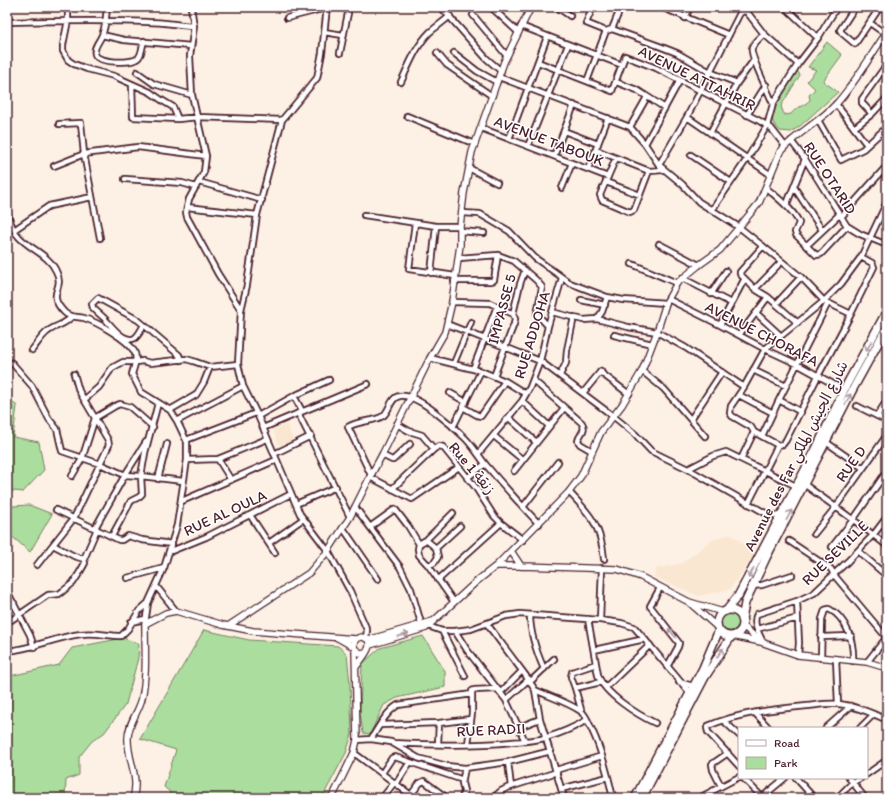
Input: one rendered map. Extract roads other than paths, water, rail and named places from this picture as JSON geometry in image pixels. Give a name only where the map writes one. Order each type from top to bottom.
[{"type":"main road","name":"Avenue des Far شارع الجيش الملكي","points":[[725,612],[738,596],[776,526],[815,451],[844,390],[887,311]]},
{"type":"main road","name":"Avenue des Far شارع الجيش الملكي","points":[[742,622],[744,606],[751,586],[854,387],[887,328]]},
{"type":"main road","points":[[635,798],[708,658],[718,629],[718,619],[725,612],[734,611],[737,613],[742,622],[739,632],[732,636],[705,677],[642,798]]},
{"type":"main road","points":[[718,629],[726,636],[732,636]]},
{"type":"street","points":[[68,7],[68,20],[63,45],[63,51],[68,60],[87,69],[114,76],[150,92],[162,102],[174,107],[178,119]]},
{"type":"street","points":[[107,7],[106,22],[95,52],[95,56],[99,60],[114,62],[135,60],[139,57],[144,41]]},
{"type":"street","points":[[191,7],[194,26],[190,56],[192,94],[206,156],[206,166],[187,207],[187,217],[218,274],[241,310]]},
{"type":"street","points":[[441,7],[486,58],[499,77]]},
{"type":"street","points":[[491,7],[520,29],[547,37],[622,65]]},
{"type":"street","points":[[228,626],[309,573],[328,551],[350,517],[444,332],[452,302],[459,258],[460,229],[464,193],[474,144],[507,56],[531,7]]},
{"type":"street","points":[[557,7],[570,16]]},
{"type":"street","points":[[593,7],[586,23],[606,31],[612,29],[665,48],[710,72],[737,83]]},
{"type":"street","points":[[612,29],[621,7]]},
{"type":"street","points":[[663,7],[685,18],[729,35]]},
{"type":"street","points":[[685,18],[690,7]]},
{"type":"street","points":[[785,7],[818,38]]},
{"type":"street","points":[[712,210],[747,159],[767,126],[773,104],[798,64],[818,38],[837,7]]},
{"type":"street","points":[[855,7],[840,29],[842,33],[855,44],[870,23],[878,10],[878,7]]},
{"type":"street","points":[[287,18],[327,8],[322,53],[317,78],[282,120],[257,215],[247,286],[241,310],[238,364],[244,386],[303,519],[328,551],[356,603],[368,631],[366,652],[356,668]]},
{"type":"street","points":[[659,165],[687,117],[740,13],[745,9],[764,34],[798,64]]},
{"type":"street","points":[[340,52],[348,13]]},
{"type":"street","points":[[473,15],[507,56]]},
{"type":"street","points":[[401,82],[418,47],[429,33],[450,16]]},
{"type":"street","points":[[7,22],[87,20],[106,22],[149,22],[194,26]]},
{"type":"street","points":[[131,622],[145,622],[166,613],[176,611],[228,626],[261,632],[356,639],[361,637],[368,641],[419,631],[425,624],[433,621],[496,566],[523,540],[569,492],[581,476],[601,432],[628,394],[642,371],[667,301],[677,283],[720,250],[759,203],[780,152],[785,146],[836,104],[887,34],[870,23]]},
{"type":"street","points":[[538,62],[586,81],[606,31]]},
{"type":"street","points":[[324,32],[343,35]]},
{"type":"street","points":[[764,34],[752,48],[754,60],[773,104]]},
{"type":"street","points":[[102,35],[124,40],[191,46]]},
{"type":"street","points":[[509,138],[547,37]]},
{"type":"street","points":[[528,146],[568,45]]},
{"type":"street","points":[[437,53],[447,65],[492,96]]},
{"type":"street","points":[[454,53],[477,71],[499,77],[630,127],[645,144],[663,170],[682,184],[699,202],[760,240],[763,246],[801,277],[826,302],[851,314]]},
{"type":"street","name":"AVENUE ATTAHRIR","points":[[586,81],[612,91],[625,56],[656,68],[767,126],[774,131],[785,146]]},
{"type":"street","points":[[710,133],[737,83],[754,60]]},
{"type":"street","points":[[872,114],[862,103],[862,99],[887,64]]},
{"type":"street","points":[[137,72],[154,84],[192,94]]},
{"type":"street","points":[[645,144],[680,80]]},
{"type":"street","points":[[616,82],[637,90],[665,108]]},
{"type":"street","points":[[132,84],[133,117],[178,119],[198,117],[282,120]]},
{"type":"street","points":[[747,115],[766,85]]},
{"type":"street","points":[[630,127],[647,97]]},
{"type":"street","points":[[854,128],[872,114],[887,98]]},
{"type":"street","points":[[836,104],[867,145]]},
{"type":"street","points":[[554,156],[574,105]]},
{"type":"street","points":[[407,116],[474,144]]},
{"type":"street","points":[[687,117],[771,175]]},
{"type":"street","points":[[588,169],[608,118]]},
{"type":"street","points":[[818,120],[841,160],[853,155],[867,145],[887,127]]},
{"type":"street","points":[[59,124],[81,123],[84,154],[100,238]]},
{"type":"street","name":"AVENUE TABOUK","points":[[481,128],[608,177]]},
{"type":"street","points":[[564,131],[598,144]]},
{"type":"street","name":"RUE OTARID","points":[[791,141],[805,159],[847,226],[860,234],[887,245]]},
{"type":"street","points":[[54,166],[84,154],[138,147],[206,156]]},
{"type":"street","points":[[596,150],[649,171],[663,170]]},
{"type":"street","points":[[691,155],[731,182]]},
{"type":"street","points":[[616,158],[600,195],[602,200],[630,212],[634,210],[649,171]]},
{"type":"street","points":[[786,206],[805,159]]},
{"type":"street","points":[[562,188],[572,163]]},
{"type":"street","points":[[469,168],[496,183]]},
{"type":"street","points":[[806,246],[840,215],[884,169]]},
{"type":"street","points":[[125,179],[198,185],[262,200]]},
{"type":"street","points":[[606,182],[640,195]]},
{"type":"street","points":[[794,187],[822,230]]},
{"type":"street","points":[[766,188],[786,206],[799,222],[795,232],[796,235],[816,255],[820,255],[836,240],[847,226]]},
{"type":"street","points":[[14,230],[49,206],[92,197]]},
{"type":"street","points":[[778,445],[754,432],[752,428],[733,417],[730,414],[732,406],[764,349],[826,302],[841,284],[861,257],[887,202]]},
{"type":"street","points":[[187,207],[257,215]]},
{"type":"street","points":[[7,212],[14,230],[19,237],[52,264],[59,278],[54,296],[55,300],[64,312],[68,316],[85,318],[118,337],[135,352],[136,362],[132,374],[141,392],[170,410],[186,440],[187,460],[183,481],[182,501],[177,525],[164,568],[148,603],[145,622],[144,686],[141,702],[130,727],[128,737],[129,752],[136,780],[133,798]]},
{"type":"street","points":[[462,213],[480,214],[509,231],[535,258],[570,283],[623,300],[667,301]]},
{"type":"street","points":[[364,215],[484,233]]},
{"type":"street","points":[[415,223],[409,269],[455,278],[492,281],[494,280],[498,255]]},
{"type":"street","points":[[430,273],[436,226]]},
{"type":"street","points":[[659,244],[699,265]]},
{"type":"street","points":[[763,246],[739,273],[744,280],[768,297],[798,323]]},
{"type":"street","points":[[459,258],[498,255],[514,261],[542,287],[537,314],[548,326]]},
{"type":"street","points":[[748,504],[778,445],[785,442],[801,412],[874,267],[872,263],[861,257]]},
{"type":"street","points":[[755,289],[781,262]]},
{"type":"street","points":[[632,264],[677,283]]},
{"type":"street","name":"IMPASSE 5","points":[[494,376],[514,324],[513,314],[525,270]]},
{"type":"street","points":[[711,294],[726,271]]},
{"type":"street","points":[[776,304],[801,277]]},
{"type":"street","name":"RUE ADDOHA","points":[[478,454],[522,401],[533,380],[540,361],[548,326],[562,278]]},
{"type":"street","points":[[682,278],[731,303]]},
{"type":"street","points":[[720,325],[744,280]]},
{"type":"street","points":[[597,319],[602,312],[608,296]]},
{"type":"street","points":[[739,336],[768,297]]},
{"type":"street","points":[[144,325],[134,338],[120,336],[93,308],[92,304],[96,300],[100,299],[138,320],[144,325],[179,355],[181,360]]},
{"type":"street","points":[[581,300],[605,305]]},
{"type":"street","name":"AVENUE CHORAFA","points":[[667,301],[720,325],[764,349],[797,364],[844,390]]},
{"type":"street","points":[[452,302],[485,302],[513,314]]},
{"type":"street","points":[[762,436],[826,302]]},
{"type":"street","points":[[473,369],[497,306]]},
{"type":"street","points":[[552,312],[583,320],[597,319],[628,327],[657,332],[686,348],[744,387]]},
{"type":"street","points":[[756,313],[782,336]]},
{"type":"street","points":[[32,350],[48,331],[70,320],[72,316]]},
{"type":"street","points":[[560,375],[566,363],[567,350],[574,317]]},
{"type":"street","points":[[454,363],[470,322]]},
{"type":"street","points":[[447,324],[540,361],[613,416],[635,434],[650,451],[688,469],[767,514],[780,516]]},
{"type":"street","points":[[614,335],[652,344]]},
{"type":"street","points":[[430,358],[481,371],[505,381],[526,394]]},
{"type":"street","points":[[84,400],[99,387],[112,368],[123,362],[142,361],[159,363],[181,360],[193,361],[210,367],[238,364]]},
{"type":"street","points":[[12,363],[32,386],[49,419],[57,429],[62,451],[100,464],[125,475],[183,481]]},
{"type":"street","points":[[170,410],[196,395],[204,382],[210,367]]},
{"type":"street","points":[[753,370],[786,386]]},
{"type":"street","points":[[454,427],[481,371]]},
{"type":"street","points":[[583,393],[601,371],[628,394]]},
{"type":"street","points":[[642,371],[664,389],[705,436]]},
{"type":"street","points":[[691,419],[722,372]]},
{"type":"street","points":[[37,565],[61,532],[74,518],[109,446],[109,443],[79,391],[74,374]]},
{"type":"street","points":[[186,440],[257,414],[329,380]]},
{"type":"street","points":[[533,380],[584,425],[584,431],[578,438],[578,441],[580,444],[592,451]]},
{"type":"street","points":[[450,393],[477,416],[481,416],[505,381]]},
{"type":"street","points":[[263,428],[368,384]]},
{"type":"street","points":[[177,421],[244,386]]},
{"type":"street","points":[[739,395],[773,413]]},
{"type":"street","points":[[294,396],[310,436],[350,517]]},
{"type":"street","points":[[460,467],[417,496],[411,498],[370,476],[348,426],[383,416],[387,412],[394,398],[397,396],[410,398],[426,406],[454,427],[467,440],[539,524]]},
{"type":"street","points":[[779,400],[801,412]]},
{"type":"street","points":[[877,416],[887,400]]},
{"type":"street","points":[[522,401],[549,426]]},
{"type":"street","points":[[7,623],[49,594],[59,594],[68,587],[83,568],[84,559],[96,528],[153,427],[158,403]]},
{"type":"street","points":[[72,476],[82,459],[95,418],[115,406],[125,404],[153,427]]},
{"type":"street","points":[[857,406],[887,421]]},
{"type":"street","points":[[514,471],[564,408]]},
{"type":"street","points":[[509,418],[536,442]]},
{"type":"street","name":"Rue 1 زنقة","points":[[397,424],[406,430],[422,436],[434,449],[442,446],[460,467],[494,516],[523,540]]},
{"type":"street","points":[[741,459],[754,432]]},
{"type":"street","name":"RUE D","points":[[814,534],[835,508],[887,435]]},
{"type":"street","points":[[274,454],[310,436]]},
{"type":"street","points":[[494,436],[523,460]]},
{"type":"street","points":[[112,536],[131,501],[139,498],[141,495],[141,476],[148,438]]},
{"type":"street","points":[[187,460],[218,459],[267,439]]},
{"type":"street","points":[[826,442],[863,468]]},
{"type":"street","points":[[158,479],[167,444]]},
{"type":"street","points":[[382,455],[392,460],[410,444]]},
{"type":"street","points":[[392,489],[434,449]]},
{"type":"street","points":[[688,469],[723,452],[729,453],[796,486]]},
{"type":"street","points":[[218,459],[231,480]]},
{"type":"street","points":[[182,501],[276,460]]},
{"type":"street","points":[[524,507],[558,462]]},
{"type":"street","points":[[467,478],[486,464]]},
{"type":"street","points":[[832,547],[853,520],[887,470]]},
{"type":"street","points":[[804,484],[835,508],[874,534],[887,546]]},
{"type":"street","points":[[296,504],[336,487]]},
{"type":"street","points":[[569,492],[593,519],[602,540],[604,559]]},
{"type":"street","name":"RUE AL OULA","points":[[169,552],[206,537],[291,494]]},
{"type":"street","points":[[355,507],[404,573],[425,624],[442,631],[455,631],[471,629],[488,624],[512,614],[600,620],[630,625],[634,627],[645,639],[679,682],[691,689]]},
{"type":"street","points":[[370,527],[395,509],[419,544],[419,555],[428,565],[454,602]]},
{"type":"street","points":[[56,510],[119,540],[123,540],[128,536],[142,540],[172,544]]},
{"type":"street","points":[[419,544],[426,540],[453,512]]},
{"type":"street","points":[[767,514],[776,526]]},
{"type":"street","points":[[250,515],[275,553]]},
{"type":"street","name":"RUE SEVILLE","points":[[757,629],[755,620],[757,614],[797,601],[814,593],[874,534],[887,517]]},
{"type":"street","points":[[269,543],[303,519]]},
{"type":"street","points":[[438,580],[501,523]]},
{"type":"street","points":[[436,548],[460,526]]},
{"type":"street","points":[[343,528],[378,579]]},
{"type":"street","points":[[426,540],[436,548],[438,557],[434,563],[428,565]]},
{"type":"street","points":[[789,540],[830,569],[887,638],[867,662]]},
{"type":"street","points":[[53,545],[74,556],[84,559]]},
{"type":"street","points":[[858,550],[887,576]]},
{"type":"street","points":[[511,551],[521,566]]},
{"type":"street","points":[[496,566],[613,568],[641,577],[689,602],[725,612]]},
{"type":"street","points":[[127,578],[164,568]]},
{"type":"street","points":[[600,620],[602,568]]},
{"type":"street","points":[[751,586],[767,583],[792,574]]},
{"type":"street","points":[[156,586],[176,611]]},
{"type":"street","points":[[660,588],[650,606],[679,643],[667,667]]},
{"type":"street","points":[[7,590],[30,634],[34,647]]},
{"type":"street","points":[[797,601],[799,643],[798,655]]},
{"type":"street","points":[[689,602],[718,629]]},
{"type":"street","points":[[7,609],[14,603]]},
{"type":"street","points":[[7,651],[34,647],[80,634],[101,633],[122,636],[139,611],[148,603]]},
{"type":"street","points":[[821,658],[823,615],[827,609],[836,614],[848,629],[851,636],[853,661]]},
{"type":"street","points":[[530,615],[530,628],[544,669]]},
{"type":"street","points":[[762,642],[757,629],[798,618]]},
{"type":"street","points":[[588,619],[598,675],[601,682],[617,699],[642,717],[655,723]]},
{"type":"street","points":[[742,622],[762,642]]},
{"type":"street","points":[[488,624],[530,680],[535,690],[540,719],[551,751],[564,798]]},
{"type":"street","points":[[442,631],[465,676]]},
{"type":"street","points":[[455,631],[467,650],[506,700],[525,741]]},
{"type":"street","points":[[732,636],[762,642],[798,655],[867,662],[887,668]]},
{"type":"street","points":[[821,637],[851,636]]},
{"type":"street","points":[[336,637],[360,653],[366,652]]},
{"type":"street","points":[[332,798],[354,753],[357,740],[356,668],[354,648],[356,639]]},
{"type":"street","points":[[594,650],[645,639]]},
{"type":"street","points":[[606,687],[650,645]]},
{"type":"street","points":[[506,700],[554,659]]},
{"type":"street","points":[[836,659],[838,704]]},
{"type":"street","points":[[582,713],[571,676],[572,672],[596,664]]},
{"type":"street","points":[[468,744],[473,709],[472,691],[499,691],[522,671]]},
{"type":"street","points":[[575,688],[601,682]]},
{"type":"street","points":[[679,682],[691,689]]},
{"type":"street","points":[[535,690],[582,713],[588,720],[602,756],[613,798]]},
{"type":"street","points":[[371,739],[392,709],[398,705],[472,694]]},
{"type":"street","points":[[738,765],[708,732],[707,728],[710,725],[755,713],[796,707],[838,704],[851,706],[887,720]]},
{"type":"street","points":[[827,727],[851,706]]},
{"type":"street","points":[[755,713],[768,727]]},
{"type":"street","points":[[861,727],[873,715]]},
{"type":"street","points":[[380,725],[439,723],[471,719]]},
{"type":"street","points":[[519,727],[540,719]]},
{"type":"street","name":"RUE RADII","points":[[357,740],[371,739],[391,742],[438,744],[492,744],[547,738],[569,730],[588,720]]},
{"type":"street","points":[[724,721],[738,734]]},
{"type":"street","points":[[438,744],[439,723]]},
{"type":"street","points":[[391,742],[418,758],[447,766],[465,768],[508,762],[551,751]]},
{"type":"street","points":[[354,753],[412,796],[424,781],[447,798]]},
{"type":"street","points":[[721,786],[713,770],[712,764],[728,753]]},
{"type":"street","points":[[492,798],[501,791],[511,787],[602,756]]},
{"type":"street","points":[[382,773],[393,757],[396,757],[463,780]]},
{"type":"street","points":[[868,773],[887,760]]},
{"type":"street","points":[[382,798],[410,762]]},
{"type":"street","points":[[508,762],[511,787]]},
{"type":"street","points":[[462,798],[464,791],[463,780],[465,768]]},
{"type":"street","points":[[561,789],[608,777]]},
{"type":"street","points":[[699,798],[738,778]]},
{"type":"street","points":[[744,779],[761,798],[784,779]]},
{"type":"street","points":[[797,779],[814,798]]},
{"type":"street","points":[[850,779],[865,798]]},
{"type":"street","points":[[837,798],[853,782],[859,779]]},
{"type":"street","points":[[768,792],[772,798]]},
{"type":"street","points":[[707,794],[712,798]]}]
